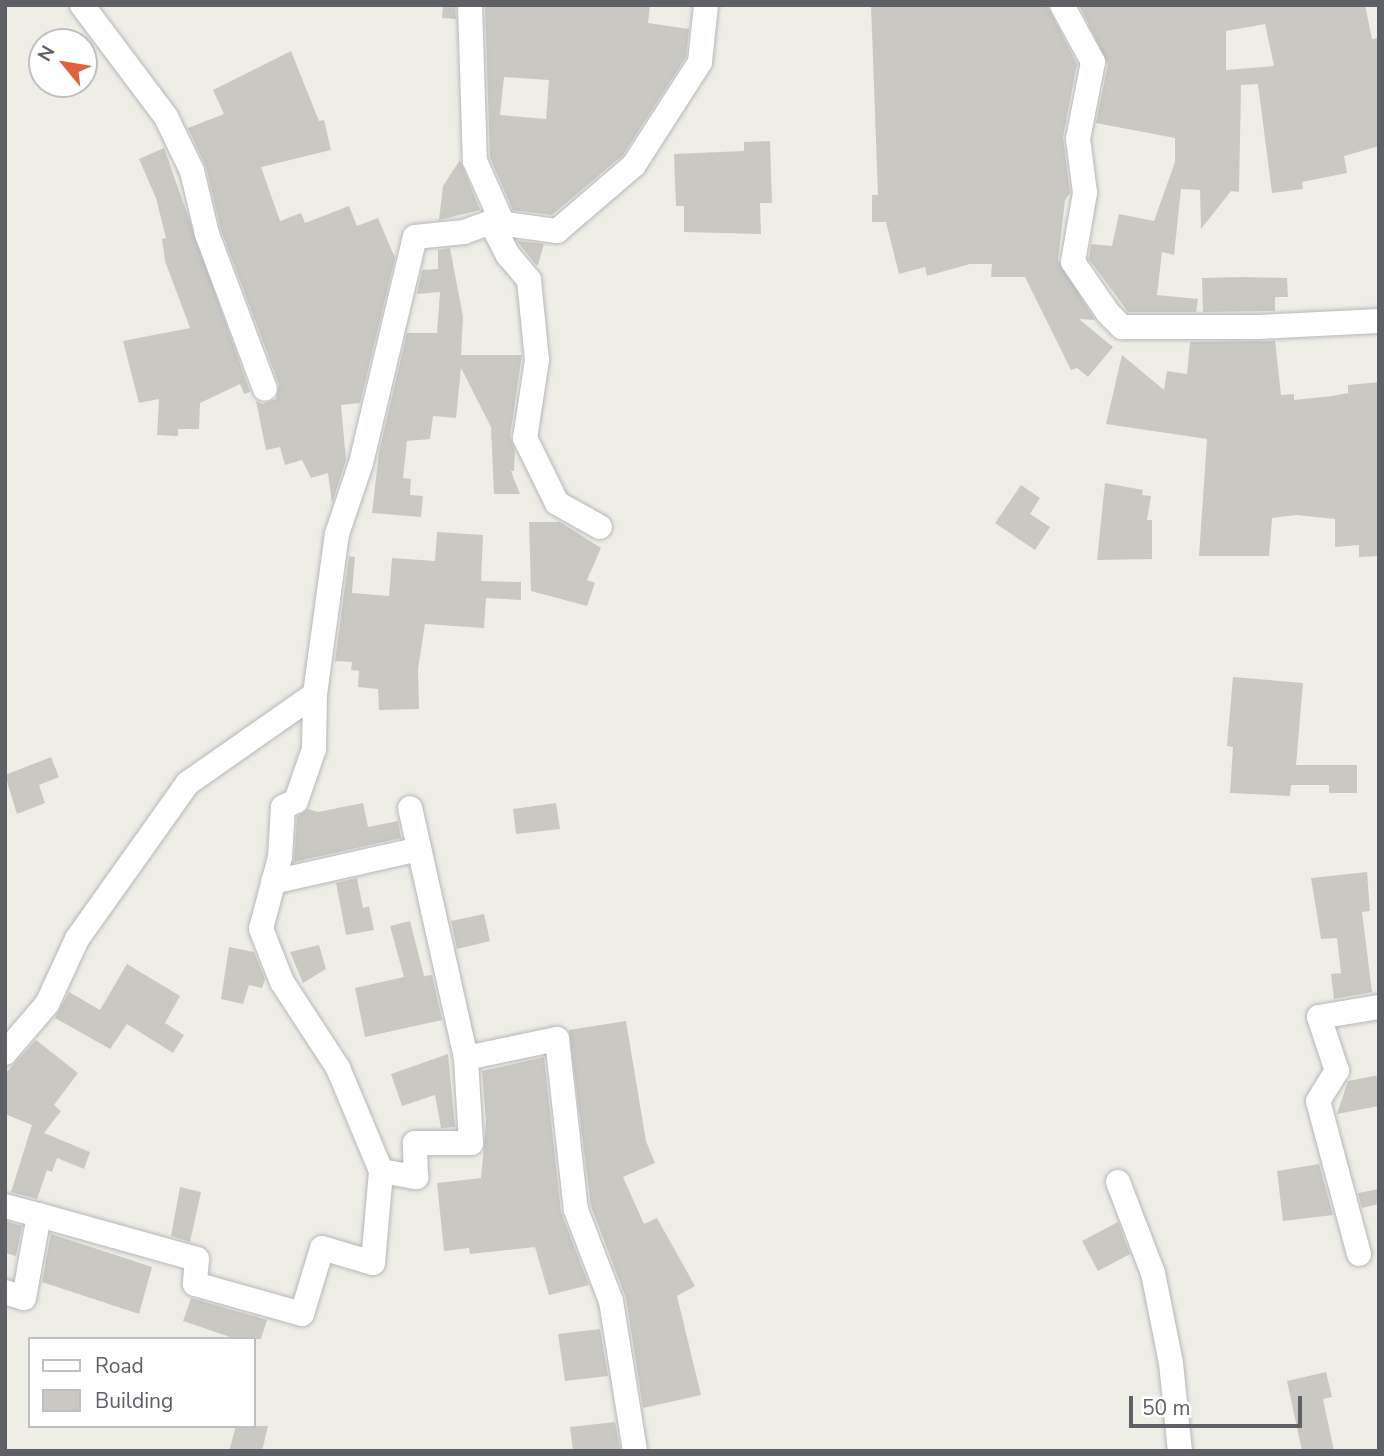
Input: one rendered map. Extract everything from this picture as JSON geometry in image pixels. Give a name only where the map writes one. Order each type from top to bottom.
[{"type":"street","points":[[82,5],[166,117],[187,160],[207,234],[265,389]]},
{"type":"street","points":[[470,5],[475,161],[508,255],[529,280],[537,360],[525,438],[557,503],[600,527]]},
{"type":"street","points":[[5,1206],[197,1259],[195,1284],[302,1314],[322,1248],[373,1263],[381,1171],[338,1068],[282,982],[261,929],[273,882],[283,807],[296,801],[314,749],[315,694],[337,534],[361,463],[407,254],[415,237],[464,232],[496,222],[557,231],[634,165],[699,62],[706,5]]},
{"type":"street","points":[[1071,7],[1093,62],[1078,139],[1085,193],[1073,262],[1108,313],[1122,327],[1258,327],[1379,321]]},
{"type":"street","points":[[5,1053],[47,1004],[77,939],[188,783],[315,694]]},
{"type":"street","points":[[381,1171],[416,1177],[415,1143],[471,1143],[466,1058],[411,807]]},
{"type":"street","points":[[273,882],[419,849]]},
{"type":"street","points":[[1359,1254],[1318,1101],[1337,1071],[1319,1017],[1379,1007]]},
{"type":"street","points":[[466,1058],[556,1039],[576,1210],[611,1301],[635,1451]]},
{"type":"street","points":[[1118,1182],[1153,1273],[1171,1363],[1180,1451]]},
{"type":"street","points":[[5,1292],[24,1298],[39,1215]]},
{"type":"building","points":[[443,5],[455,5],[456,19],[442,18]]},
{"type":"building","points":[[485,5],[650,5],[648,23],[689,29],[686,57],[623,155],[552,215],[513,210],[490,158]],"holes":[[[504,77],[549,80],[546,119],[500,115]]]},
{"type":"building","points":[[871,5],[1047,5],[1077,64],[1063,137],[1070,193],[1065,200],[1058,260],[1095,320],[1079,319],[1113,347],[1088,377],[1077,368],[1071,370],[1025,277],[991,277],[992,264],[970,264],[927,276],[925,267],[899,274],[886,222],[872,222],[872,195],[878,195]]},
{"type":"building","points":[[1079,5],[1365,5],[1372,39],[1379,38],[1379,146],[1344,156],[1347,173],[1302,182],[1303,189],[1272,193],[1258,84],[1241,85],[1239,192],[1231,191],[1201,229],[1200,190],[1181,189],[1174,255],[1162,252],[1157,295],[1198,299],[1196,312],[1128,312],[1089,259],[1091,244],[1112,246],[1119,214],[1154,221],[1175,162],[1175,138],[1096,123],[1108,64]],"holes":[[[1265,24],[1274,66],[1226,70],[1226,31]]]},
{"type":"building","points":[[291,51],[319,121],[324,120],[331,150],[261,167],[280,221],[301,213],[305,223],[349,206],[357,226],[378,218],[395,258],[360,403],[341,405],[346,460],[332,503],[328,473],[311,478],[302,460],[285,465],[280,447],[266,450],[256,401],[263,404],[276,399],[279,384],[221,230],[206,167],[188,128],[224,114],[213,90]]},
{"type":"building","points":[[770,141],[772,203],[760,203],[761,234],[684,232],[684,206],[676,206],[674,154],[744,151],[744,142]]},
{"type":"building","points":[[164,148],[250,392],[244,394],[240,384],[200,403],[199,429],[178,429],[178,436],[157,435],[159,399],[139,403],[123,341],[190,328],[165,261],[162,239],[166,238],[156,198],[139,159]]},
{"type":"building","points":[[460,160],[480,210],[439,220],[443,186]]},
{"type":"building","points":[[517,241],[544,244],[538,265],[536,265]]},
{"type":"building","points":[[450,248],[463,317],[461,355],[522,355],[510,436],[515,451],[514,471],[511,471],[520,494],[494,494],[491,427],[461,368],[456,418],[433,416],[430,439],[407,441],[403,478],[411,479],[410,495],[423,496],[421,517],[372,513],[379,452],[407,333],[437,333],[440,292],[417,294],[422,270],[438,269],[438,250]]},
{"type":"building","points":[[1202,278],[1287,278],[1288,297],[1275,297],[1275,311],[1203,312]]},
{"type":"building","points":[[1275,341],[1281,395],[1294,394],[1294,400],[1332,396],[1348,393],[1348,385],[1379,382],[1379,556],[1359,557],[1359,545],[1335,547],[1335,519],[1296,515],[1272,518],[1269,556],[1199,556],[1207,439],[1106,424],[1122,355],[1164,390],[1167,371],[1187,374],[1190,342]]},
{"type":"building","points":[[1105,483],[1143,490],[1142,495],[1151,496],[1147,520],[1152,520],[1152,559],[1097,560]]},
{"type":"building","points":[[1021,485],[1040,498],[1030,514],[1050,527],[1035,550],[995,523]]},
{"type":"building","points":[[529,522],[560,522],[601,548],[587,580],[595,583],[587,606],[531,591]]},
{"type":"building","points":[[437,532],[483,535],[481,581],[521,582],[521,600],[486,598],[484,628],[425,624],[418,669],[419,709],[379,710],[378,689],[358,687],[359,671],[351,670],[352,662],[335,661],[349,556],[355,557],[352,593],[389,596],[392,558],[435,561]]},
{"type":"building","points":[[1233,677],[1303,683],[1296,765],[1357,765],[1357,793],[1329,793],[1329,785],[1291,785],[1290,796],[1230,793],[1233,747],[1227,746]]},
{"type":"building","points":[[51,757],[59,777],[39,785],[45,803],[17,814],[5,775]]},
{"type":"building","points":[[363,803],[368,827],[398,821],[401,838],[294,862],[297,817],[308,809],[318,812]]},
{"type":"building","points":[[556,803],[560,829],[516,834],[513,809]]},
{"type":"building","points":[[1367,872],[1370,911],[1362,912],[1372,992],[1334,999],[1331,974],[1341,973],[1337,938],[1321,939],[1311,878]]},
{"type":"building","points":[[357,878],[363,908],[369,906],[374,930],[346,935],[336,883]]},
{"type":"building","points":[[484,914],[490,941],[457,949],[451,921]]},
{"type":"building","points":[[410,921],[424,976],[432,975],[442,1020],[365,1037],[355,988],[404,977],[390,926]]},
{"type":"building","points":[[319,945],[326,969],[303,983],[290,952]]},
{"type":"building","points":[[229,947],[254,952],[265,979],[262,988],[249,985],[243,1004],[221,999]]},
{"type":"building","points":[[127,964],[180,996],[165,1023],[184,1035],[173,1053],[127,1024],[110,1049],[55,1018],[69,992],[100,1010]]},
{"type":"building","points":[[626,1021],[646,1141],[655,1163],[623,1177],[644,1224],[657,1218],[695,1286],[677,1296],[701,1395],[643,1408],[626,1298],[591,1206],[569,1030]]},
{"type":"building","points":[[36,1040],[78,1073],[54,1105],[61,1111],[44,1133],[90,1152],[84,1169],[57,1158],[52,1172],[47,1170],[37,1199],[11,1192],[32,1125],[5,1114],[5,1074]]},
{"type":"building","points":[[448,1054],[455,1127],[441,1128],[435,1095],[402,1106],[391,1074]]},
{"type":"building","points":[[544,1057],[561,1212],[589,1285],[549,1295],[535,1247],[470,1254],[469,1248],[444,1251],[437,1183],[481,1178],[486,1122],[482,1071]]},
{"type":"building","points":[[1379,1075],[1379,1106],[1337,1114],[1348,1081]]},
{"type":"building","points":[[1319,1164],[1333,1215],[1283,1221],[1277,1171]]},
{"type":"building","points":[[180,1187],[201,1192],[190,1242],[171,1236]]},
{"type":"building","points":[[1379,1189],[1379,1204],[1362,1208],[1358,1193]]},
{"type":"building","points":[[5,1221],[22,1226],[16,1256],[5,1253]]},
{"type":"building","points":[[1118,1222],[1130,1254],[1098,1271],[1082,1241]]},
{"type":"building","points":[[51,1234],[152,1267],[139,1314],[42,1282]]},
{"type":"building","points":[[191,1298],[267,1320],[261,1339],[230,1337],[183,1321]]},
{"type":"building","points":[[600,1329],[608,1376],[565,1381],[558,1334]]},
{"type":"building","points":[[1326,1372],[1332,1397],[1323,1399],[1334,1451],[1302,1451],[1287,1381]]},
{"type":"building","points":[[615,1422],[620,1449],[573,1451],[570,1427]]},
{"type":"building","points":[[268,1426],[262,1451],[229,1451],[235,1428]]}]
